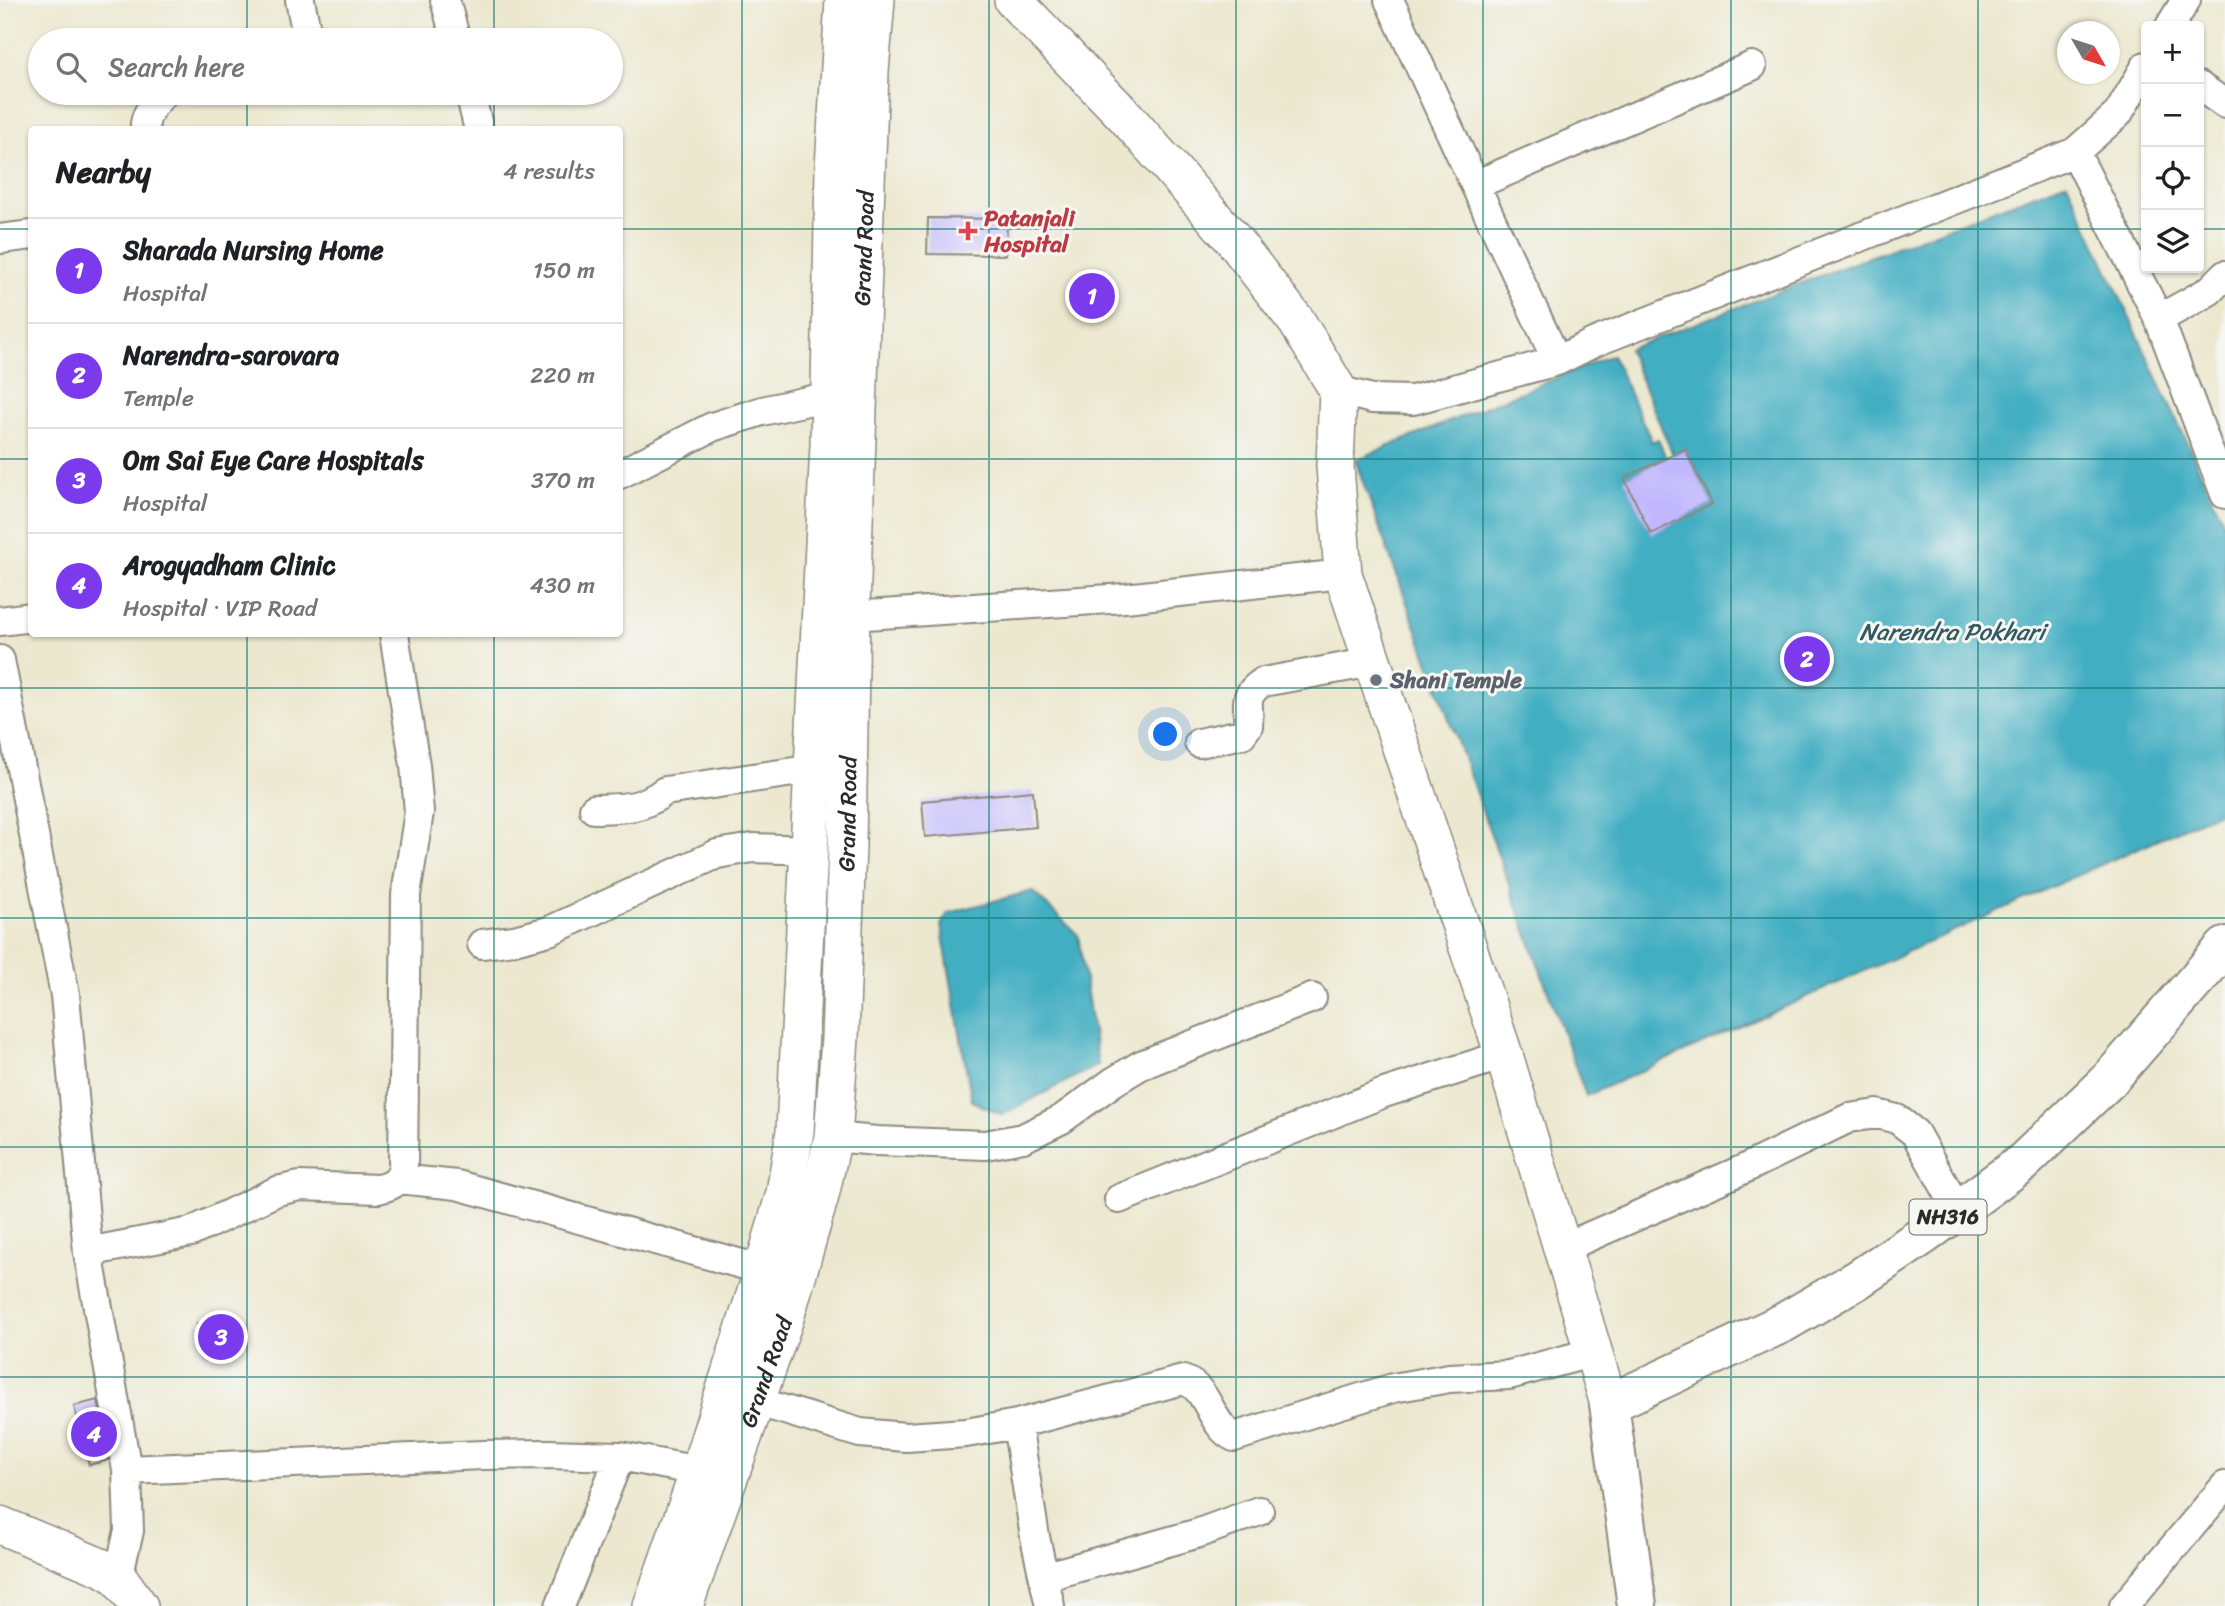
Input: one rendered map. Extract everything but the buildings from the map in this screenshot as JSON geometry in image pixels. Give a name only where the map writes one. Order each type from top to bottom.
[{"type":"highway","name":"NH316","points":[[1609,1404],[1783,1323],[1857,1280],[2022,1163],[2109,1080],[2225,947]]},
{"type":"highway","points":[[1609,1404],[1637,1606]]},
{"type":"main road","name":"Grand Road","points":[[684,1606],[741,1397],[763,1270],[785,1193],[795,1130],[814,769],[830,396],[834,167],[844,0]]},
{"type":"main road","name":"Grand Road","points":[[652,1606],[699,1471],[785,1318],[820,1196],[833,1137],[840,1038],[846,873],[850,616],[870,71],[876,0]]},
{"type":"main road","points":[[1013,0],[1125,116],[1232,238],[1297,322],[1338,390],[1335,466],[1343,574],[1504,1055],[1609,1404]]},
{"type":"main road","points":[[0,1525],[103,1568],[129,1591]]},
{"type":"street","points":[[300,0],[306,28]]},
{"type":"street","points":[[444,0],[452,28]]},
{"type":"street","points":[[1389,0],[1557,360]]},
{"type":"street","points":[[2173,21],[2186,0]]},
{"type":"street","points":[[1475,185],[1752,66]]},
{"type":"street","points":[[1338,390],[1372,399],[1413,400],[1557,360],[1605,338],[2075,152],[2118,114],[2141,75]]},
{"type":"street","points":[[2204,89],[2225,104]]},
{"type":"street","points":[[144,126],[153,105]]},
{"type":"street","points":[[473,105],[478,126]]},
{"type":"street","points":[[2075,152],[2159,319],[2225,494]]},
{"type":"street","points":[[0,239],[28,236]]},
{"type":"street","points":[[2159,319],[2209,291],[2225,275]]},
{"type":"street","points":[[623,472],[712,427],[762,411],[830,396]]},
{"type":"street","points":[[850,616],[1125,598],[1343,574]]},
{"type":"street","points":[[0,621],[28,618]]},
{"type":"street","points":[[88,1252],[191,1233],[277,1191],[300,1186],[378,1189],[391,1186],[399,1179],[403,1169],[406,895],[419,812],[415,765],[394,637]]},
{"type":"street","points":[[0,660],[65,995],[88,1252],[128,1470],[129,1591]]},
{"type":"street","points":[[1199,743],[1242,734],[1248,726],[1247,702],[1251,690],[1263,682],[1373,662]]},
{"type":"street","points":[[594,809],[636,807],[652,801],[665,791],[814,769]]},
{"type":"street","points":[[482,944],[514,940],[549,931],[717,854],[753,848],[810,850]]},
{"type":"street","points":[[833,1137],[986,1145],[1023,1138],[1062,1119],[1141,1065],[1312,998]]},
{"type":"street","points":[[1119,1199],[1384,1093],[1504,1055]]},
{"type":"street","points":[[1563,1248],[1744,1169],[1849,1118],[1877,1114],[1897,1119],[1915,1133],[1958,1210]]},
{"type":"street","points":[[399,1179],[457,1185],[763,1270]]},
{"type":"street","points":[[741,1397],[860,1433],[906,1437],[966,1433],[1017,1424],[1183,1380],[1197,1388],[1223,1428],[1234,1437],[1393,1388],[1449,1378],[1509,1375],[1594,1352]]},
{"type":"street","points":[[1017,1424],[1032,1526],[1050,1606]]},
{"type":"street","points":[[128,1470],[483,1455],[620,1456],[699,1471]]},
{"type":"street","points":[[560,1606],[620,1456]]},
{"type":"street","points":[[2124,1606],[2225,1486]]},
{"type":"street","points":[[1045,1577],[1199,1533],[1259,1511]]},
{"type":"water","name":"Narendra Pokhari","points":[[2067,182],[2225,525],[2225,809],[1586,1096],[1355,460],[1612,355],[1652,442],[1658,439],[1666,458],[1625,478],[1651,533],[1712,504],[1685,449],[1673,455],[1628,349]]},
{"type":"water","points":[[1032,891],[1078,935],[1098,1065],[1002,1115],[972,1101],[941,925],[948,913]]},
{"type":"place","name":"Patanjali Hospital","points":[[968,231]]},
{"type":"place","name":"Sharada Nursing Home","points":[[1092,296]]},
{"type":"place","name":"Narendra-sarovara","points":[[1807,659]]},
{"type":"place","name":"Shani Temple","points":[[1376,680]]},
{"type":"place","name":"Om Sai Eye Care Hospitals","points":[[221,1337]]},
{"type":"place","name":"Arogyadham Clinic","points":[[94,1434]]}]
